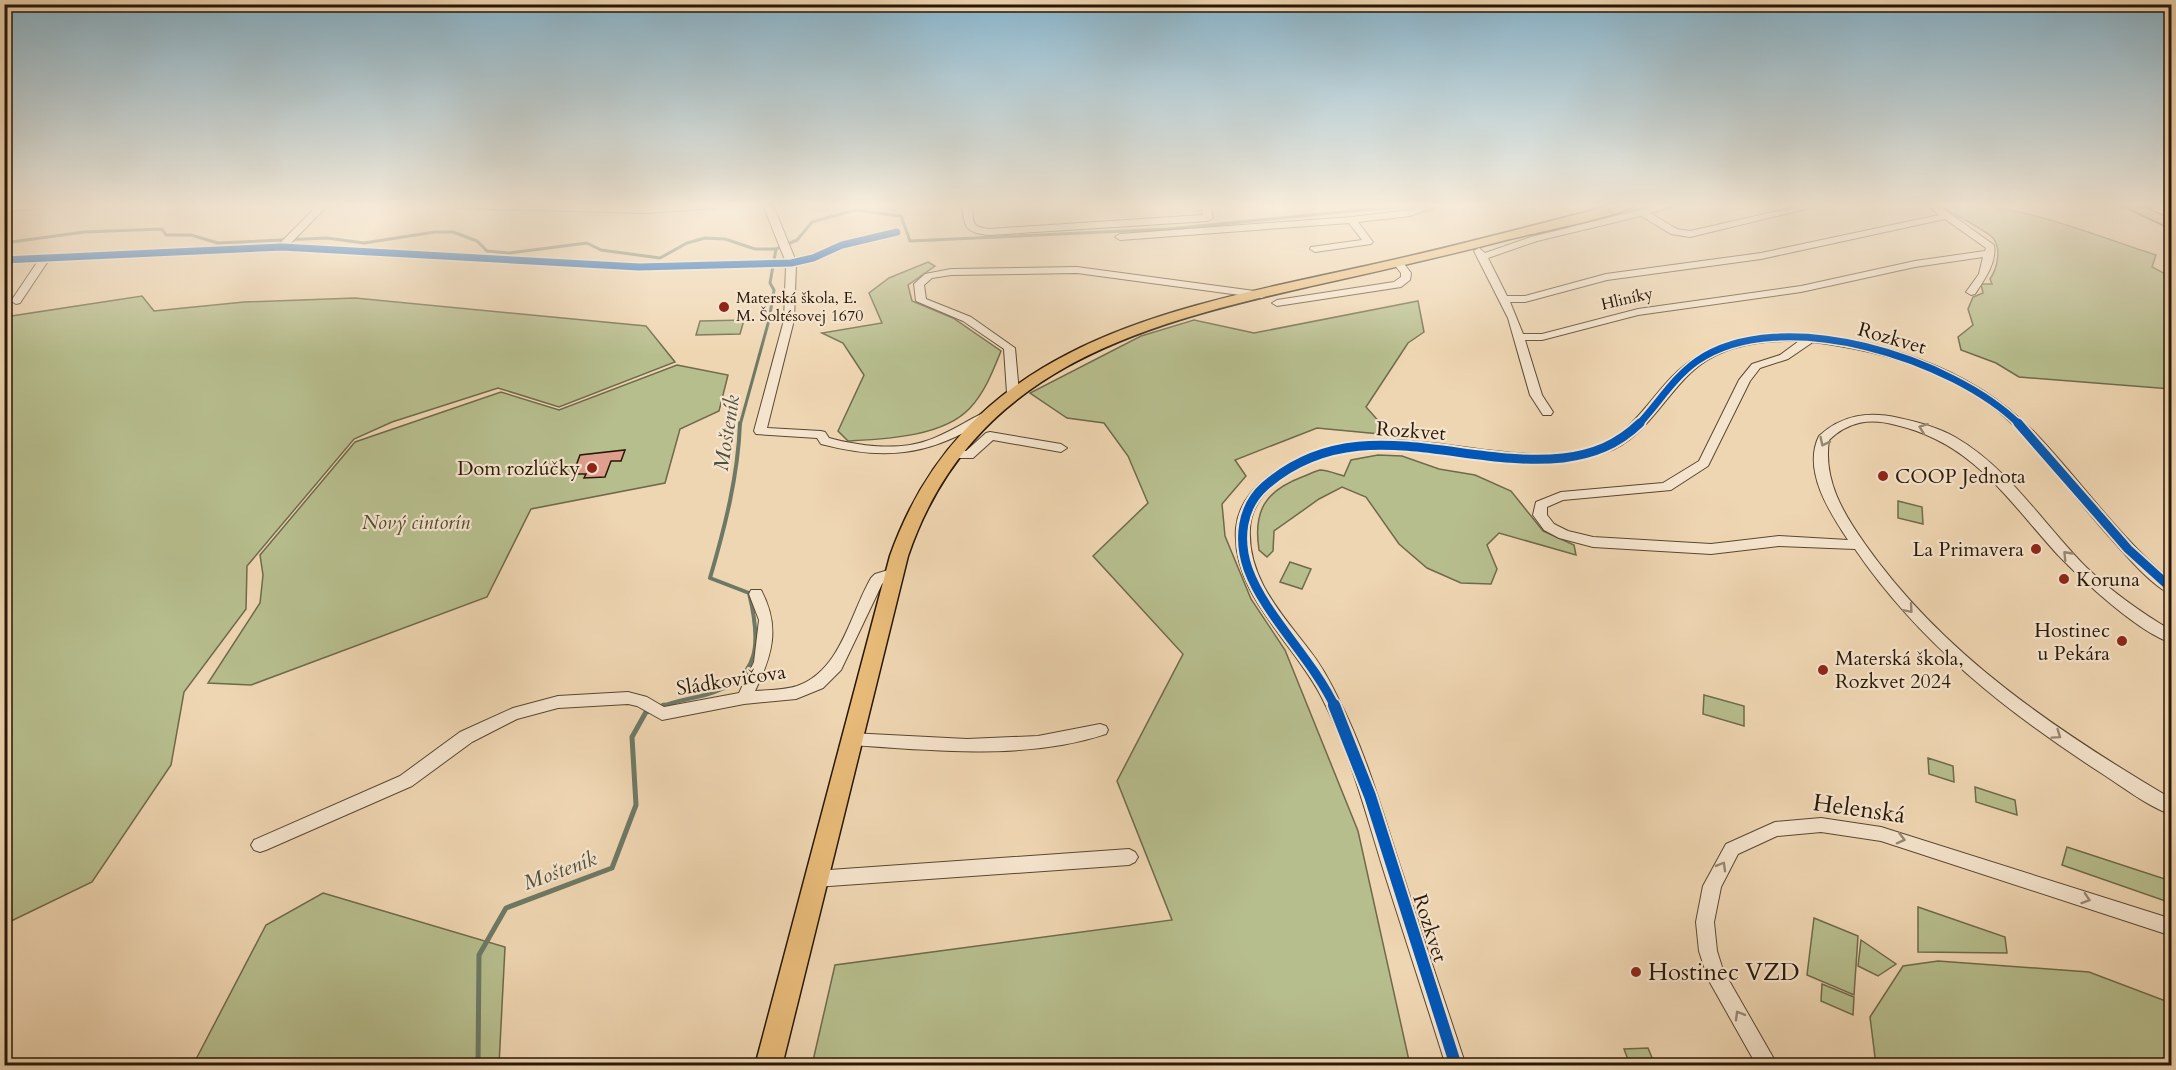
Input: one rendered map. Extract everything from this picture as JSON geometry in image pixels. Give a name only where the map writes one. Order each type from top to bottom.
[{"type":"main road","points":[[768,1065],[850,739],[895,573],[918,507],[952,454],[985,417],[1013,393],[1080,352],[1114,335],[1155,322],[1269,299],[1398,263],[1448,255]]},
{"type":"street","points":[[4,260],[79,255]]},
{"type":"street","points":[[469,255],[639,267],[791,263],[820,255]]},
{"type":"street","points":[[788,255],[791,263],[789,320],[760,431],[821,435],[825,441],[844,447],[882,449],[930,445],[985,417]]},
{"type":"street","points":[[1482,255],[1520,337],[1536,395],[1547,412]]},
{"type":"street","name":"Hliníky","points":[[1504,299],[1526,299],[1606,277],[1766,255]]},
{"type":"street","name":"Hliníky","points":[[1520,337],[1542,337],[1638,312],[1801,289],[1915,264],[1978,255]]},
{"type":"street","points":[[1971,292],[1984,274],[1990,255]]},
{"type":"street","points":[[16,301],[46,257]]},
{"type":"street","points":[[1013,393],[1010,348],[967,319],[921,301],[919,284],[928,276],[951,272],[1077,270],[1269,299]]},
{"type":"street","points":[[1807,340],[1784,357],[1756,366],[1745,380],[1704,463],[1666,487],[1561,496],[1542,505],[1540,515],[1550,527],[1564,535],[1593,542],[1711,549],[1779,541],[1857,545]]},
{"type":"street","name":"Rozkvet","points":[[1456,1065],[1374,811],[1347,736],[1320,677],[1269,608],[1245,560],[1243,529],[1250,503],[1268,482],[1302,462],[1338,449],[1365,446],[1411,446],[1528,459],[1573,456],[1601,450],[1616,443],[1639,425],[1678,377],[1692,363],[1708,354],[1734,345],[1760,341],[1807,340],[1879,350],[1937,371],[1967,385],[2011,416],[2041,446],[2108,530],[2143,566],[2172,590]]},
{"type":"street","points":[[2172,638],[2085,574],[1987,465],[1957,443],[1914,424],[1862,417],[1845,420],[1823,439],[1820,465],[1830,497],[1857,545],[1928,631],[1972,670],[2066,741],[2172,808]]},
{"type":"street","points":[[952,454],[969,455],[990,436],[1061,448]]},
{"type":"street","name":"Sládkovičova","points":[[260,845],[406,781],[466,737],[513,714],[558,702],[628,698],[641,700],[662,714],[744,698],[796,693],[818,684],[836,666],[876,581],[895,573]]},
{"type":"street","points":[[744,698],[762,662],[766,620],[756,594]]},
{"type":"street","points":[[850,739],[967,745],[1038,742],[1100,730]]},
{"type":"street","name":"Helenská","points":[[1768,1065],[1714,973],[1708,951],[1705,922],[1712,886],[1732,849],[1775,829],[1821,825],[1881,834],[2172,928]]},
{"type":"street","points":[[815,879],[1129,856]]},
{"type":"green space","points":[[1998,255],[2156,255],[2152,267],[2171,277],[2171,389],[2019,377],[1996,363],[1961,350],[1958,337],[1973,325],[1968,309],[1973,297],[1983,293],[1981,284],[1992,284],[1990,279]]},
{"type":"green space","points":[[928,262],[935,266],[908,285],[912,301],[953,318],[1001,351],[992,374],[970,408],[959,418],[945,425],[913,435],[848,441],[838,431],[864,375],[843,343],[822,333],[882,323],[869,293],[889,278]]},
{"type":"green space","points":[[142,296],[154,311],[244,302],[355,298],[646,326],[675,362],[559,407],[498,388],[392,422],[354,439],[247,566],[246,609],[184,692],[171,765],[92,882],[5,924],[5,317]]},
{"type":"green space","points":[[1418,301],[1424,332],[1408,343],[1366,407],[1391,435],[1317,428],[1235,460],[1246,476],[1222,504],[1225,536],[1251,599],[1285,650],[1358,831],[1410,1065],[812,1065],[835,965],[1172,920],[1117,781],[1183,654],[1093,556],[1148,503],[1128,456],[1104,423],[1067,418],[1030,393],[1141,336],[1194,320],[1254,333]]},
{"type":"green space","points":[[744,320],[740,334],[696,335],[700,321]]},
{"type":"green space","name":"Nový cintorín","points":[[677,365],[728,375],[719,411],[680,429],[665,483],[531,509],[487,597],[251,685],[208,683],[260,603],[263,575],[260,555],[355,442],[501,392],[559,410]]},
{"type":"green space","points":[[1378,455],[1402,456],[1439,469],[1475,475],[1511,491],[1543,531],[1574,545],[1576,555],[1499,533],[1487,545],[1497,569],[1491,584],[1461,583],[1427,568],[1399,544],[1366,497],[1342,487],[1319,499],[1274,531],[1273,551],[1267,557],[1259,550],[1260,513],[1264,504],[1279,489],[1320,470],[1344,476],[1351,460]]},
{"type":"green space","points":[[1898,501],[1922,507],[1923,524],[1898,518]]},
{"type":"green space","points":[[1290,562],[1311,569],[1302,589],[1280,582]]},
{"type":"green space","points":[[1704,695],[1744,706],[1744,726],[1703,714]]},
{"type":"green space","points":[[1928,758],[1953,766],[1954,782],[1929,774]]},
{"type":"green space","points":[[1975,787],[2015,800],[2017,815],[1976,802]]},
{"type":"green space","points":[[2067,847],[2171,881],[2171,903],[2062,865]]},
{"type":"green space","points":[[323,893],[505,947],[499,1065],[193,1065],[266,925]]},
{"type":"green space","points":[[1918,907],[2005,937],[2007,953],[1918,952]]},
{"type":"green space","points":[[1814,918],[1858,936],[1854,995],[1807,975]]},
{"type":"green space","points":[[1861,940],[1896,964],[1878,976],[1858,966]]},
{"type":"green space","points":[[1938,961],[2089,972],[2171,1003],[2171,1065],[1876,1065],[1870,1017],[1903,966]]},
{"type":"green space","points":[[1822,984],[1854,997],[1853,1015],[1821,1001]]},
{"type":"green space","points":[[1648,1048],[1655,1065],[1630,1065],[1624,1049]]},
{"type":"building","name":"Dom rozlúčky","points":[[625,450],[621,461],[611,461],[605,477],[584,478],[586,474],[573,474],[580,455]]},
{"type":"waterway","points":[[637,255],[660,258],[666,255]]},
{"type":"waterway","name":"Mošteník","points":[[740,425],[769,320],[774,290],[770,283],[775,255]]},
{"type":"waterway","name":"Mošteník","points":[[660,707],[724,688],[738,680],[753,657],[755,628],[749,593],[710,578],[730,501],[737,462],[740,423]]},
{"type":"waterway","name":"Mošteník","points":[[657,708],[664,705]]},
{"type":"waterway","name":"Mošteník","points":[[478,1066],[479,955],[506,908],[612,868],[636,805],[632,737],[646,712],[650,711]]},
{"type":"cycle path","points":[[4,260],[112,255]]},
{"type":"cycle path","points":[[424,255],[639,267],[791,263],[820,255]]},
{"type":"cycle path","points":[[1456,1066],[1370,796],[1342,722],[1318,675],[1268,606],[1248,569],[1243,548],[1243,527],[1247,510],[1255,496],[1273,479],[1320,455],[1334,450],[1366,445],[1399,444],[1530,459],[1563,458],[1595,452],[1608,447],[1631,432],[1676,380],[1698,361],[1723,348],[1752,341],[1782,338],[1844,342],[1900,356],[1944,373],[1973,388],[1999,406],[2052,459],[2128,549],[2172,589]]},
{"type":"place","name":"Materská škola, E. M. Šoltésovej 1670","points":[[724,307]]},
{"type":"place","name":"Dom rozlúčky","points":[[592,468]]},
{"type":"place","name":"COOP Jednota","points":[[1883,476]]},
{"type":"place","name":"La Primavera","points":[[2036,549]]},
{"type":"place","name":"Koruna","points":[[2064,579]]},
{"type":"place","name":"Hostinec u Pekára","points":[[2122,641]]},
{"type":"place","name":"Materská škola, Rozkvet 2024","points":[[1823,670]]},
{"type":"place","name":"Hostinec VZD","points":[[1636,972]]}]
